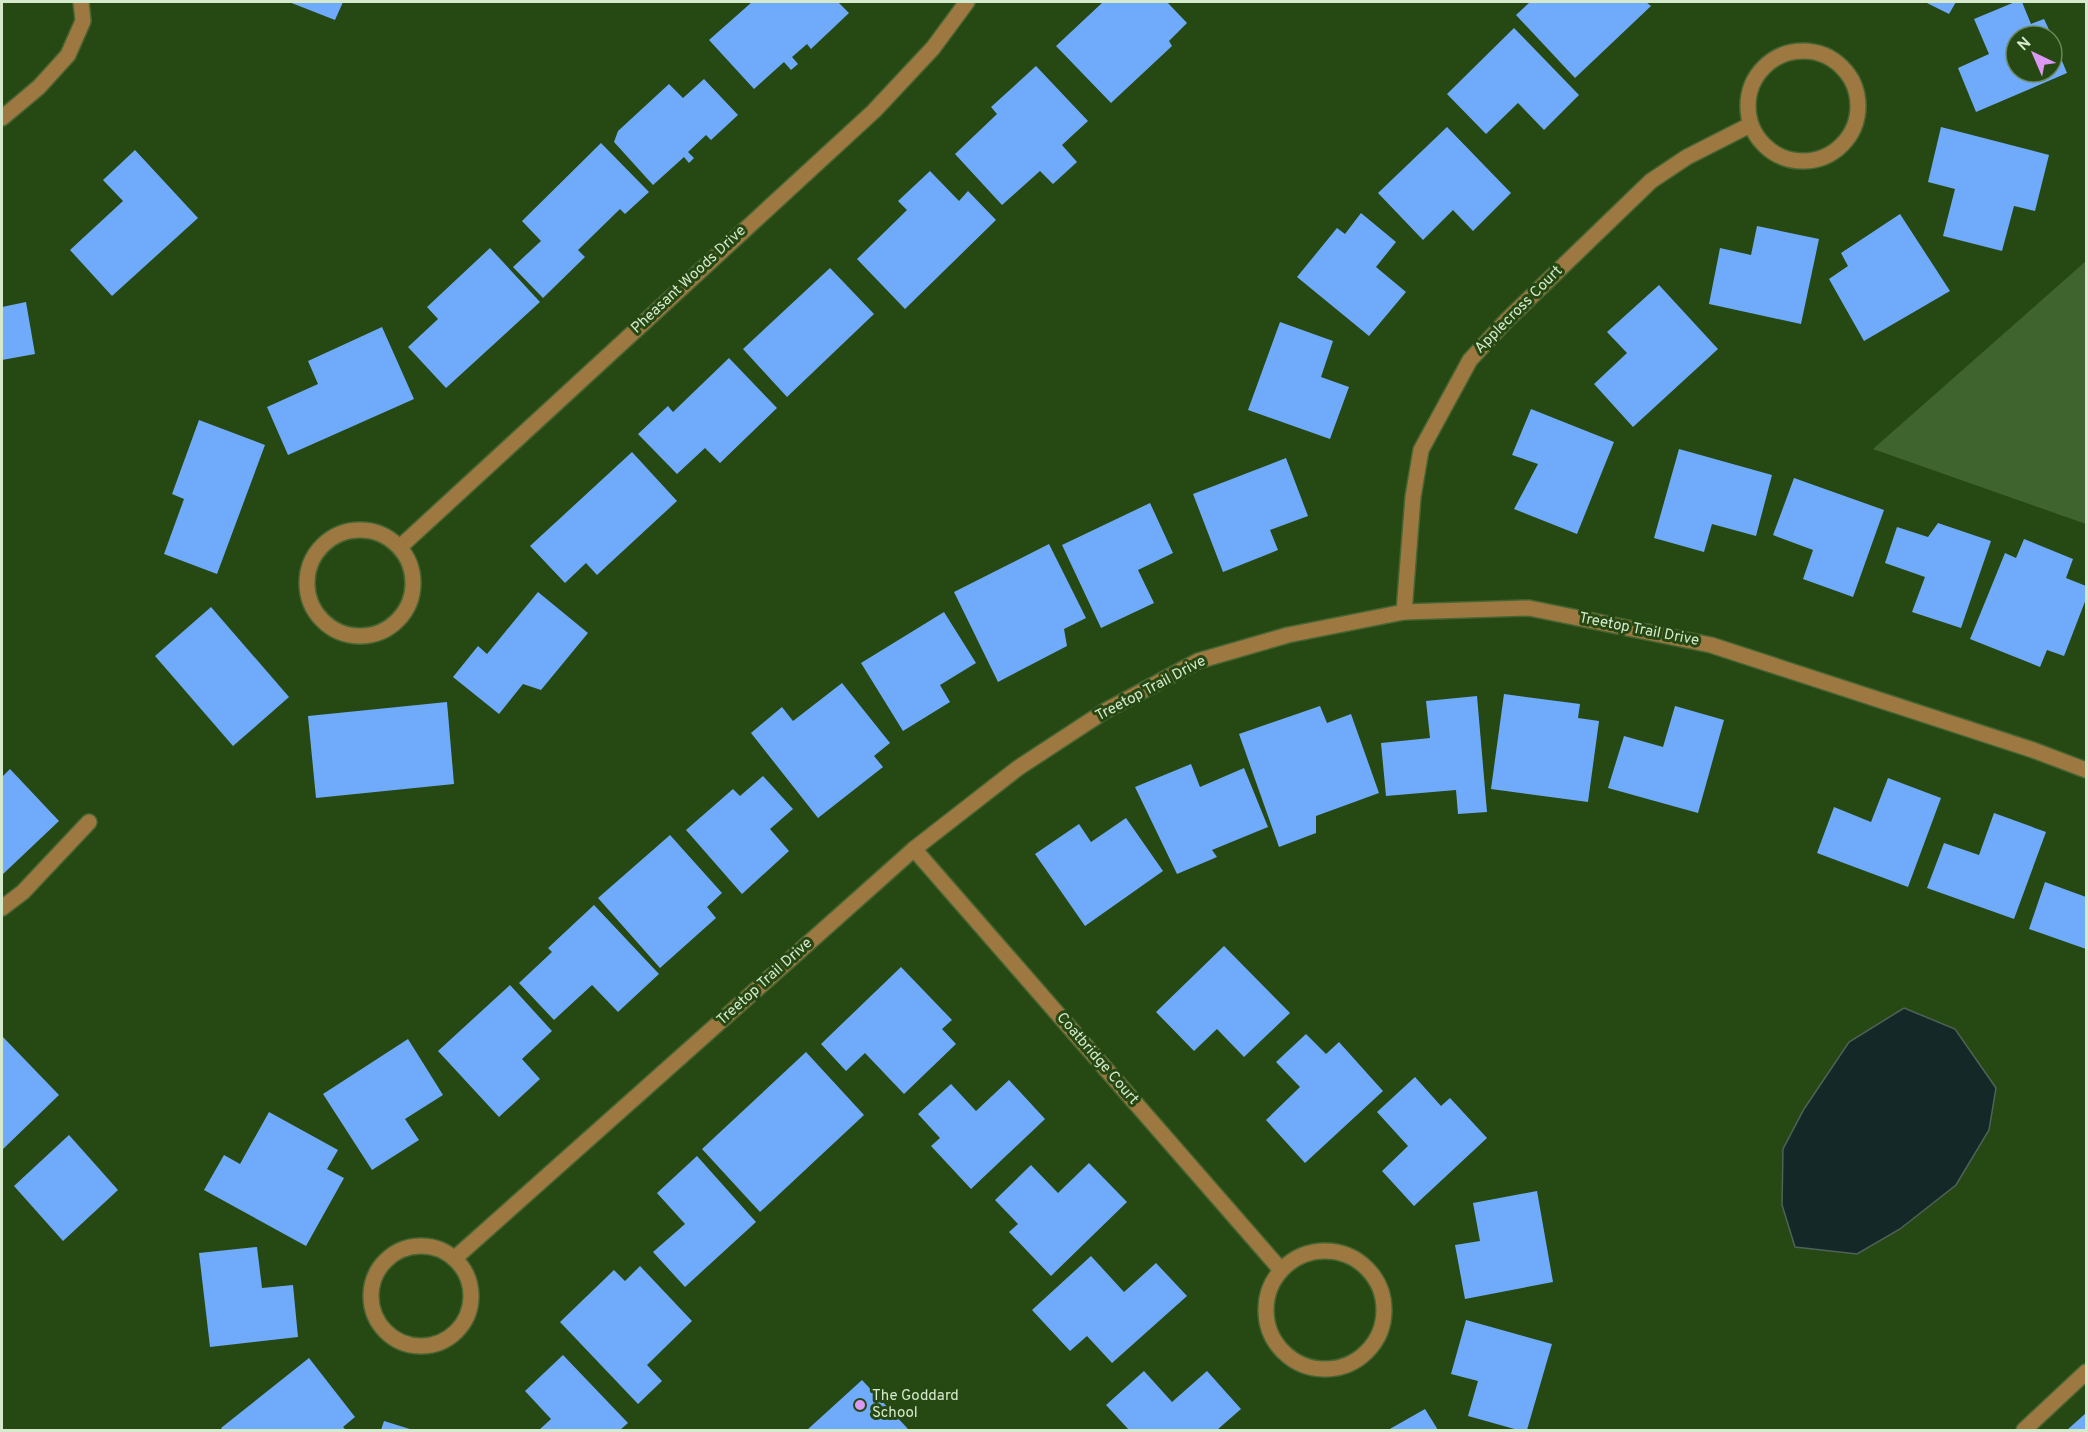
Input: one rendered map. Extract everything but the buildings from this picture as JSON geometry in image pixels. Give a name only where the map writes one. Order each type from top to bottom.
[{"type":"street","points":[[2,118],[39,87],[68,55],[83,21],[81,2]]},
{"type":"street","name":"Pheasant Woods Drive","points":[[400,547],[874,111],[933,48],[967,2]]},
{"type":"street","points":[[1804,50],[1821,53],[1838,62],[1850,75],[1857,91],[1859,110],[1854,128],[1843,144],[1829,156],[1810,161],[1791,161],[1773,154],[1760,141],[1750,125],[1747,107],[1750,90],[1758,74],[1770,61],[1786,53],[1804,50]]},
{"type":"street","name":"Applecross Court","points":[[1404,612],[1413,497],[1422,450],[1470,360],[1506,321],[1651,181],[1688,157],[1750,125]]},
{"type":"street","points":[[367,530],[385,536],[400,547],[411,566],[414,585],[410,602],[400,618],[386,630],[356,637],[338,632],[323,622],[316,614],[308,596],[307,578],[312,560],[323,545],[332,538],[349,531],[367,530]]},
{"type":"street","name":"Treetop Trail Drive","points":[[455,1258],[914,849],[1018,768],[1105,711],[1198,661],[1288,635],[1404,612],[1529,608],[1711,645],[2033,750],[2086,770]]},
{"type":"street","points":[[2,909],[23,892],[89,822]]},
{"type":"street","name":"Coatbridge Court","points":[[914,849],[1281,1270]]},
{"type":"street","points":[[426,1245],[442,1249],[455,1258],[466,1272],[472,1288],[471,1305],[465,1322],[454,1335],[439,1343],[422,1347],[405,1344],[390,1335],[378,1323],[372,1308],[371,1292],[374,1276],[383,1262],[395,1252],[411,1246],[426,1245]]},
{"type":"street","points":[[1330,1251],[1350,1256],[1367,1268],[1379,1285],[1384,1305],[1382,1326],[1373,1344],[1359,1359],[1341,1367],[1320,1369],[1300,1364],[1283,1352],[1268,1328],[1266,1308],[1270,1288],[1281,1270],[1290,1262],[1310,1252],[1330,1251]]},
{"type":"street","points":[[2024,1431],[2086,1372]]},
{"type":"green space","points":[[2086,261],[2086,524],[1873,449]]},
{"type":"water","points":[[1904,1008],[1955,1029],[1996,1088],[1989,1130],[1956,1185],[1900,1229],[1857,1254],[1795,1247],[1782,1205],[1783,1149],[1804,1109],[1849,1042]]},
{"type":"place","name":"The Goddard School","points":[[860,1405]]}]
